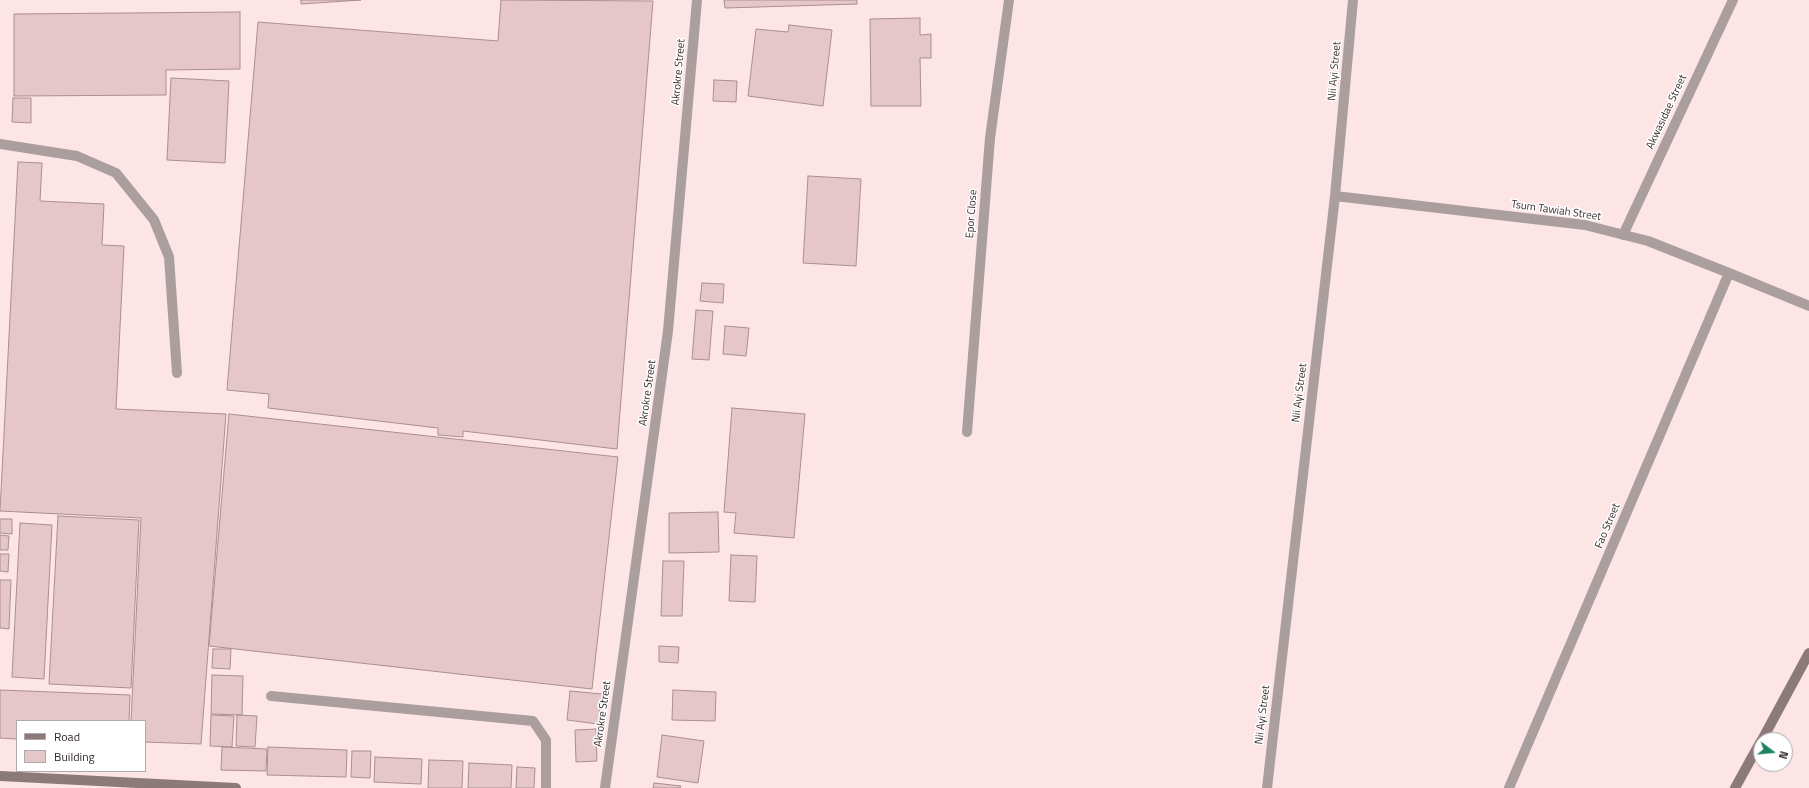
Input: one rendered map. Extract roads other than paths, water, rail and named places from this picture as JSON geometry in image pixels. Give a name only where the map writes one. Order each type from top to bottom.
[{"type":"street","name":"Akrokre Street","points":[[605,788],[668,331],[697,0]]},
{"type":"street","name":"Epor Close","points":[[967,432],[990,138],[1009,0]]},
{"type":"street","name":"Nii Ayi Street","points":[[1267,788],[1335,196],[1353,0]]},
{"type":"street","name":"Akwasidae Street","points":[[1623,235],[1733,0]]},
{"type":"street","points":[[0,144],[78,156],[116,173],[154,220],[168,257],[177,373]]},
{"type":"street","name":"Tsum Tawiah Street","points":[[1335,196],[1585,225],[1648,241],[1729,272],[1809,306]]},
{"type":"street","name":"Fao Street","points":[[1509,788],[1729,272]]},
{"type":"street","points":[[1765,732],[1809,653]]},
{"type":"street","points":[[271,696],[533,721],[546,740],[546,788]]},
{"type":"street","points":[[1735,788],[1753,755]]},
{"type":"street","points":[[0,776],[236,788]]}]
